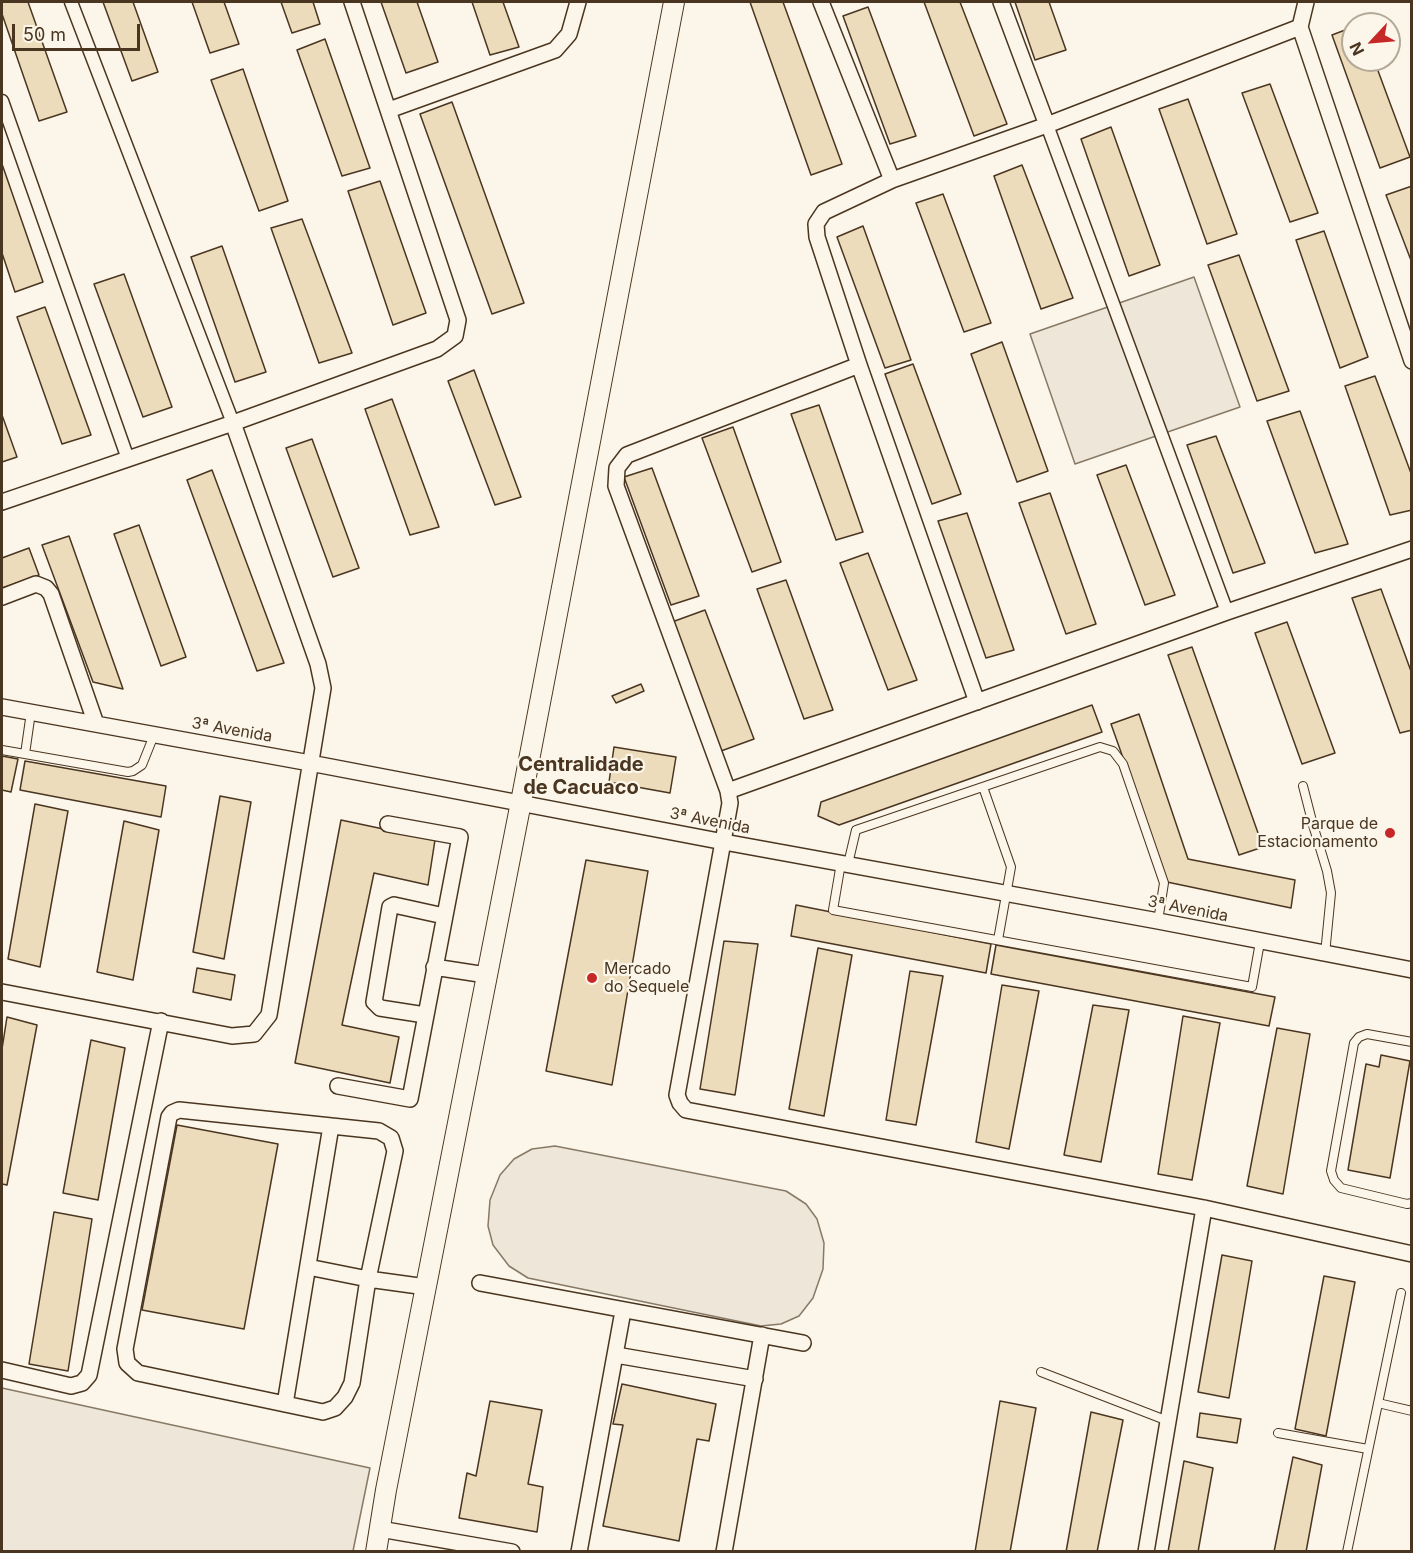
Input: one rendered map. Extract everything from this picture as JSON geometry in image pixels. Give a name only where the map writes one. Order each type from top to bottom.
[{"type":"street","points":[[2,992],[232,1036],[254,1034],[269,1016],[323,688],[318,664],[233,423],[71,2]]},
{"type":"street","points":[[2,502],[233,423],[437,349],[455,336],[458,320],[352,2]]},
{"type":"street","points":[[389,110],[555,50],[569,34],[578,2]]},
{"type":"street","points":[[376,1551],[674,2]]},
{"type":"street","points":[[821,2],[892,180]]},
{"type":"street","points":[[1001,2],[1227,612]]},
{"type":"street","points":[[1306,2],[1300,27],[1412,361]]},
{"type":"street","points":[[976,702],[859,365],[817,237],[816,224],[824,212],[892,180],[1047,125],[1300,27]]},
{"type":"street","points":[[2,101],[128,459]]},
{"type":"street","points":[[859,365],[627,455],[617,468],[616,486],[728,791],[730,803],[677,1095],[680,1103],[686,1110],[1204,1208],[1412,1254]]},
{"type":"street","points":[[728,791],[1227,612],[1412,549]]},
{"type":"street","points":[[2,597],[36,584],[46,588],[51,594],[96,724]]},
{"type":"street","name":"3ª Avenida","points":[[2,707],[310,762],[724,842],[1412,970]]},
{"type":"street","points":[[338,1086],[410,1099],[460,837],[388,825]]},
{"type":"street","points":[[425,1015],[380,1008],[374,1002],[390,907],[394,905],[444,916]]},
{"type":"street","points":[[434,967],[486,975]]},
{"type":"street","points":[[2,1370],[71,1386],[82,1383],[89,1375],[161,1021]]},
{"type":"street","points":[[179,1110],[331,1126],[378,1131],[391,1138],[394,1151],[368,1279],[352,1383],[345,1397],[335,1408],[323,1412],[138,1373],[127,1363],[125,1349],[169,1117],[172,1113],[179,1110]]},
{"type":"street","points":[[285,1404],[331,1126]]},
{"type":"street","points":[[1146,1551],[1204,1208]]},
{"type":"street","points":[[308,1267],[368,1279],[426,1287]]},
{"type":"street","points":[[480,1283],[803,1343]]},
{"type":"street","points":[[579,1551],[623,1311]]},
{"type":"street","points":[[724,1551],[762,1335]]},
{"type":"street","points":[[616,1354],[755,1379]]},
{"type":"street","points":[[380,1529],[445,1546],[512,1551]]},
{"type":"lane","points":[[25,754],[31,712]]},
{"type":"lane","points":[[2,750],[128,772],[142,765],[154,735]]},
{"type":"lane","points":[[1158,921],[1164,883],[1123,764],[1113,751],[1100,747],[856,830],[833,910],[1252,987],[1260,942]]},
{"type":"lane","points":[[1303,786],[1331,893],[1325,954]]},
{"type":"lane","points":[[983,787],[1011,867],[998,940]]},
{"type":"lane","points":[[1412,1042],[1367,1034],[1359,1037],[1354,1043],[1331,1171],[1334,1180],[1341,1188],[1407,1204],[1412,1203]]},
{"type":"lane","points":[[1347,1551],[1401,1293]]},
{"type":"lane","points":[[1041,1372],[1168,1421]]},
{"type":"lane","points":[[1378,1403],[1412,1411]]},
{"type":"lane","points":[[1278,1433],[1368,1449]]},
{"type":"shaded area","points":[[1194,277],[1240,407],[1075,464],[1030,334]]},
{"type":"shaded area","points":[[555,1146],[786,1191],[806,1204],[817,1219],[824,1243],[823,1269],[813,1298],[799,1316],[781,1324],[761,1326],[528,1278],[509,1266],[493,1245],[488,1226],[490,1200],[500,1175],[514,1159],[532,1149]]},
{"type":"shaded area","points":[[2,1388],[370,1468],[353,1551],[2,1551]]},
{"type":"building","points":[[2,2],[28,2],[67,112],[39,121],[2,14]]},
{"type":"building","points":[[103,2],[133,2],[158,72],[132,81]]},
{"type":"building","points":[[192,2],[224,2],[239,44],[210,53]]},
{"type":"building","points":[[281,2],[313,2],[320,24],[292,33]]},
{"type":"building","points":[[381,2],[417,2],[438,62],[406,73]]},
{"type":"building","points":[[472,2],[503,2],[519,47],[490,55]]},
{"type":"building","points":[[750,2],[783,2],[842,164],[811,175]]},
{"type":"building","points":[[924,2],[960,2],[1007,124],[974,136]]},
{"type":"building","points":[[1015,2],[1049,2],[1066,50],[1035,60]]},
{"type":"building","points":[[868,7],[916,136],[890,144],[843,16]]},
{"type":"building","points":[[1341,32],[1341,60],[1332,35]]},
{"type":"building","points":[[325,39],[370,168],[342,176],[297,50]]},
{"type":"building","points":[[243,69],[288,201],[259,211],[211,80]]},
{"type":"building","points":[[1345,72],[1378,72],[1410,157],[1380,168]]},
{"type":"building","points":[[1270,84],[1318,213],[1290,222],[1242,93]]},
{"type":"building","points":[[1188,99],[1237,234],[1207,244],[1159,109]]},
{"type":"building","points":[[452,102],[524,303],[492,314],[420,114]]},
{"type":"building","points":[[1111,127],[1160,265],[1129,276],[1081,139]]},
{"type":"building","points":[[2,164],[43,282],[15,292],[2,253]]},
{"type":"building","points":[[1022,165],[1073,298],[1041,309],[994,176]]},
{"type":"building","points":[[380,181],[426,313],[393,325],[348,191]]},
{"type":"building","points":[[1412,186],[1412,263],[1386,195]]},
{"type":"building","points":[[943,194],[991,323],[964,332],[916,203]]},
{"type":"building","points":[[302,219],[352,353],[319,363],[271,228]]},
{"type":"building","points":[[863,226],[911,360],[885,368],[837,237]]},
{"type":"building","points":[[1324,231],[1368,357],[1340,368],[1296,240]]},
{"type":"building","points":[[222,246],[266,372],[235,382],[191,257]]},
{"type":"building","points":[[1239,255],[1289,391],[1257,401],[1208,265]]},
{"type":"building","points":[[124,274],[172,407],[143,417],[94,284]]},
{"type":"building","points":[[45,307],[91,435],[62,444],[17,317]]},
{"type":"building","points":[[1002,342],[1048,471],[1017,482],[971,354]]},
{"type":"building","points":[[913,364],[961,494],[932,504],[885,374]]},
{"type":"building","points":[[474,370],[521,497],[495,505],[448,381]]},
{"type":"building","points":[[1375,376],[1412,476],[1412,510],[1390,515],[1345,386]]},
{"type":"building","points":[[392,399],[439,527],[410,535],[365,409]]},
{"type":"building","points":[[819,405],[863,532],[836,540],[791,414]]},
{"type":"building","points":[[1300,411],[1348,544],[1315,553],[1267,421]]},
{"type":"building","points":[[2,415],[17,457],[2,462]]},
{"type":"building","points":[[733,427],[781,562],[752,572],[702,438]]},
{"type":"building","points":[[1216,436],[1265,563],[1233,573],[1187,445]]},
{"type":"building","points":[[312,439],[359,568],[333,577],[286,448]]},
{"type":"building","points":[[1126,465],[1175,595],[1145,605],[1097,475]]},
{"type":"building","points":[[652,468],[699,596],[671,605],[624,477]]},
{"type":"building","points":[[212,470],[284,663],[257,671],[187,480]]},
{"type":"building","points":[[1050,493],[1096,624],[1066,634],[1019,503]]},
{"type":"building","points":[[967,513],[1014,650],[986,658],[938,521]]},
{"type":"building","points":[[139,525],[186,657],[161,666],[114,534]]},
{"type":"building","points":[[69,536],[123,689],[93,682],[42,545]]},
{"type":"building","points":[[29,548],[39,575],[2,588],[2,558]]},
{"type":"building","points":[[868,553],[917,680],[888,690],[840,563]]},
{"type":"building","points":[[786,580],[833,710],[804,719],[757,589]]},
{"type":"building","points":[[1381,589],[1412,674],[1412,730],[1400,733],[1352,598]]},
{"type":"building","points":[[705,610],[754,739],[721,751],[672,622]]},
{"type":"building","points":[[1287,622],[1335,753],[1302,764],[1255,633]]},
{"type":"building","points":[[1192,647],[1263,847],[1239,855],[1168,655]]},
{"type":"building","points":[[641,684],[644,691],[616,703],[612,696]]},
{"type":"building","points":[[1092,705],[1102,732],[839,825],[818,816],[821,802]]},
{"type":"building","points":[[1139,714],[1188,859],[1295,880],[1291,908],[1167,882],[1111,724]]},
{"type":"building","points":[[614,747],[676,757],[670,793],[609,782]]},
{"type":"building","points":[[2,756],[18,759],[11,792],[2,790]]},
{"type":"building","points":[[25,761],[166,786],[161,817],[20,790]]},
{"type":"building","points":[[220,796],[251,802],[224,959],[193,952]]},
{"type":"building","points":[[35,804],[68,811],[40,967],[8,959]]},
{"type":"building","points":[[341,820],[435,840],[428,885],[374,873],[342,1025],[399,1037],[390,1083],[295,1063]]},
{"type":"building","points":[[124,821],[159,830],[133,980],[97,972]]},
{"type":"building","points":[[586,860],[648,871],[612,1085],[546,1071]]},
{"type":"building","points":[[796,905],[991,944],[986,973],[791,936]]},
{"type":"building","points":[[724,941],[758,944],[735,1095],[700,1089]]},
{"type":"building","points":[[996,945],[1275,997],[1269,1026],[991,974]]},
{"type":"building","points":[[818,948],[852,955],[824,1116],[789,1109]]},
{"type":"building","points":[[197,968],[235,975],[231,1000],[193,992]]},
{"type":"building","points":[[910,971],[943,976],[916,1125],[886,1120]]},
{"type":"building","points":[[1002,985],[1039,991],[1009,1149],[976,1142]]},
{"type":"building","points":[[1093,1005],[1129,1010],[1101,1162],[1064,1155]]},
{"type":"building","points":[[1183,1016],[1220,1023],[1192,1180],[1158,1174]]},
{"type":"building","points":[[7,1017],[37,1025],[7,1185],[2,1184],[2,1049]]},
{"type":"building","points":[[1277,1028],[1310,1034],[1283,1194],[1247,1186]]},
{"type":"building","points":[[91,1040],[125,1048],[98,1200],[63,1193]]},
{"type":"building","points":[[1381,1055],[1410,1061],[1390,1178],[1348,1170],[1366,1064],[1379,1067]]},
{"type":"building","points":[[177,1125],[278,1144],[244,1329],[142,1310]]},
{"type":"building","points":[[54,1212],[92,1219],[68,1371],[29,1364]]},
{"type":"building","points":[[1222,1255],[1252,1261],[1229,1398],[1198,1392]]},
{"type":"building","points":[[1324,1276],[1355,1282],[1326,1436],[1295,1429]]},
{"type":"building","points":[[622,1384],[716,1404],[709,1441],[697,1439],[679,1541],[603,1526],[623,1425],[613,1424]]},
{"type":"building","points":[[490,1401],[542,1410],[528,1484],[543,1487],[537,1532],[459,1518],[467,1473],[476,1476]]},
{"type":"building","points":[[1000,1401],[1036,1408],[1010,1552],[975,1552]]},
{"type":"building","points":[[1091,1412],[1123,1420],[1097,1552],[1066,1552]]},
{"type":"building","points":[[1200,1413],[1241,1419],[1237,1443],[1197,1437]]},
{"type":"building","points":[[1293,1457],[1322,1465],[1306,1552],[1274,1552]]},
{"type":"building","points":[[1184,1461],[1213,1468],[1198,1552],[1168,1552]]},
{"type":"place","name":"Parque de Estacionamento","points":[[1390,833]]},
{"type":"place","name":"Mercado do Sequele","points":[[592,978]]},
{"type":"district","name":"Centralidade de Cacuaco","points":[[581,776]]}]
